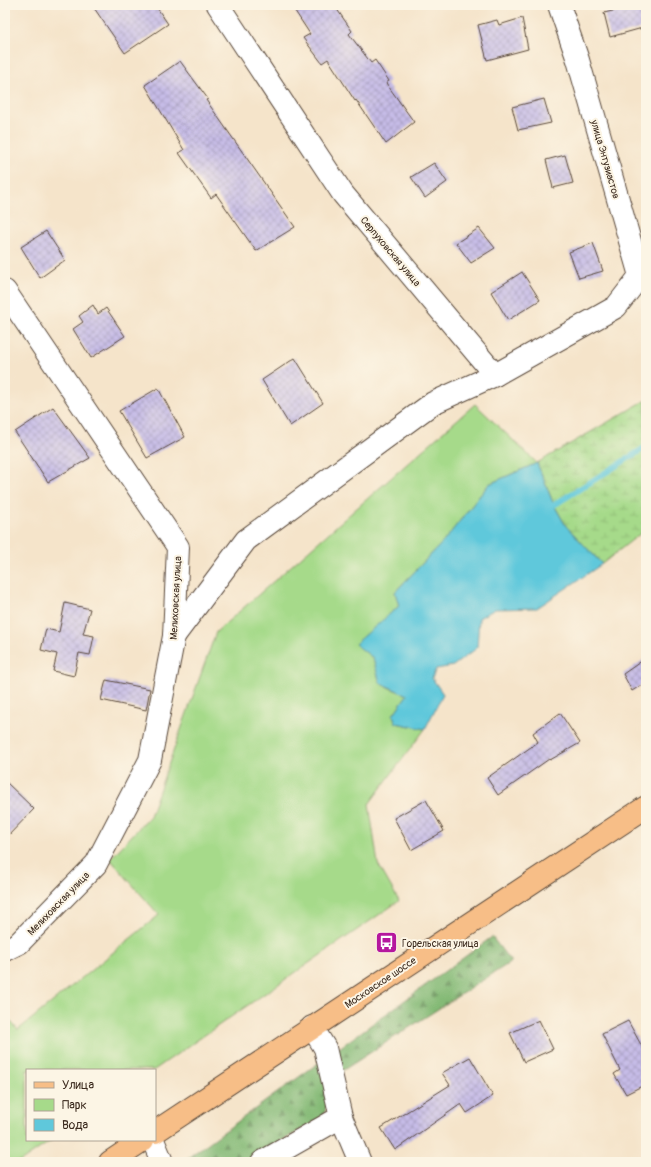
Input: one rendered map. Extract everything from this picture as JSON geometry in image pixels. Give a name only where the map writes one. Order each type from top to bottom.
[{"type":"main road","name":"Московское шоссе","points":[[156,1131],[646,807]]},
{"type":"main road","points":[[110,1162],[142,1141]]},
{"type":"street","name":"Серпуховская улица","points":[[218,5],[343,194],[496,375]]},
{"type":"street","name":"улица Энтузиастов","points":[[496,375],[616,307],[640,276],[578,60],[559,5]]},
{"type":"street","name":"Мелиховская улица","points":[[5,290],[178,547],[174,636],[150,760],[96,864],[19,943],[5,950]]},
{"type":"street","points":[[174,636],[246,540],[433,403],[496,375]]},
{"type":"street","points":[[312,1027],[325,1048],[341,1117],[360,1162]]},
{"type":"street","points":[[262,1162],[341,1117]]},
{"type":"street","points":[[153,1141],[162,1162]]},
{"type":"green space","points":[[646,400],[646,529],[602,564],[566,526],[554,505],[537,463]]},
{"type":"green space","points":[[475,404],[537,463],[489,484],[444,541],[395,592],[399,606],[356,644],[373,658],[380,683],[407,695],[393,715],[396,723],[425,729],[369,804],[378,864],[399,901],[155,1069],[26,1069],[26,1141],[51,1141],[20,1162],[5,1162],[5,1015],[18,1030],[159,915],[110,859],[150,816],[216,632]]},
{"type":"green space","points":[[492,937],[511,962],[331,1078],[324,1117],[243,1162],[182,1162]]},
{"type":"water","points":[[537,463],[554,505],[566,526],[602,564],[537,608],[495,609],[479,618],[477,648],[453,666],[436,669],[432,678],[443,694],[425,729],[396,723],[393,715],[407,695],[380,683],[373,658],[355,644],[399,606],[395,592],[444,541],[489,484]]},
{"type":"building","points":[[92,5],[155,5],[168,24],[125,53]]},
{"type":"building","points":[[291,5],[334,5],[352,31],[349,34],[371,63],[375,60],[389,81],[386,83],[414,122],[386,144],[356,100],[355,101],[328,59],[322,63],[303,38],[310,34]]},
{"type":"building","points":[[638,5],[646,5],[646,27],[610,37],[604,13]]},
{"type":"building","points":[[522,18],[528,49],[487,60],[478,25],[497,20],[499,25]]},
{"type":"building","points":[[180,61],[208,99],[206,100],[295,227],[256,251],[216,194],[211,198],[179,153],[184,150],[145,85]]},
{"type":"building","points":[[544,99],[551,123],[518,130],[512,107]]},
{"type":"building","points":[[565,155],[573,183],[553,188],[546,160]]},
{"type":"building","points":[[434,163],[447,182],[425,198],[411,177]]},
{"type":"building","points":[[479,228],[495,248],[471,263],[456,243]]},
{"type":"building","points":[[46,231],[65,260],[40,278],[21,247]]},
{"type":"building","points":[[593,243],[603,271],[579,278],[569,252]]},
{"type":"building","points":[[522,272],[540,300],[508,320],[491,292]]},
{"type":"building","points":[[93,305],[98,314],[106,308],[125,336],[91,358],[73,329],[83,322],[79,316]]},
{"type":"building","points":[[295,358],[323,403],[290,426],[262,380]]},
{"type":"building","points":[[158,388],[185,437],[147,458],[119,411]]},
{"type":"building","points":[[53,407],[90,458],[48,482],[15,432]]},
{"type":"building","points":[[65,603],[90,609],[83,634],[94,636],[90,655],[79,653],[74,676],[53,671],[57,654],[41,650],[46,629],[59,632]]},
{"type":"building","points":[[646,658],[646,682],[632,691],[623,674]]},
{"type":"building","points":[[106,680],[150,689],[146,710],[101,700]]},
{"type":"building","points":[[560,713],[580,743],[550,760],[549,759],[498,795],[487,778],[538,742],[533,733]]},
{"type":"building","points":[[5,781],[34,809],[5,839]]},
{"type":"building","points":[[426,800],[444,831],[411,850],[394,818]]},
{"type":"building","points":[[539,1020],[553,1049],[524,1062],[510,1033]]},
{"type":"building","points":[[628,1021],[646,1054],[646,1084],[626,1094],[614,1074],[620,1070],[602,1034]]},
{"type":"building","points":[[470,1057],[493,1096],[467,1113],[461,1104],[395,1150],[381,1128],[450,1085],[442,1073]]},
{"type":"waterway","points":[[554,505],[646,447]]},
{"type":"place","name":"Горельская улица","points":[[387,943]]}]
